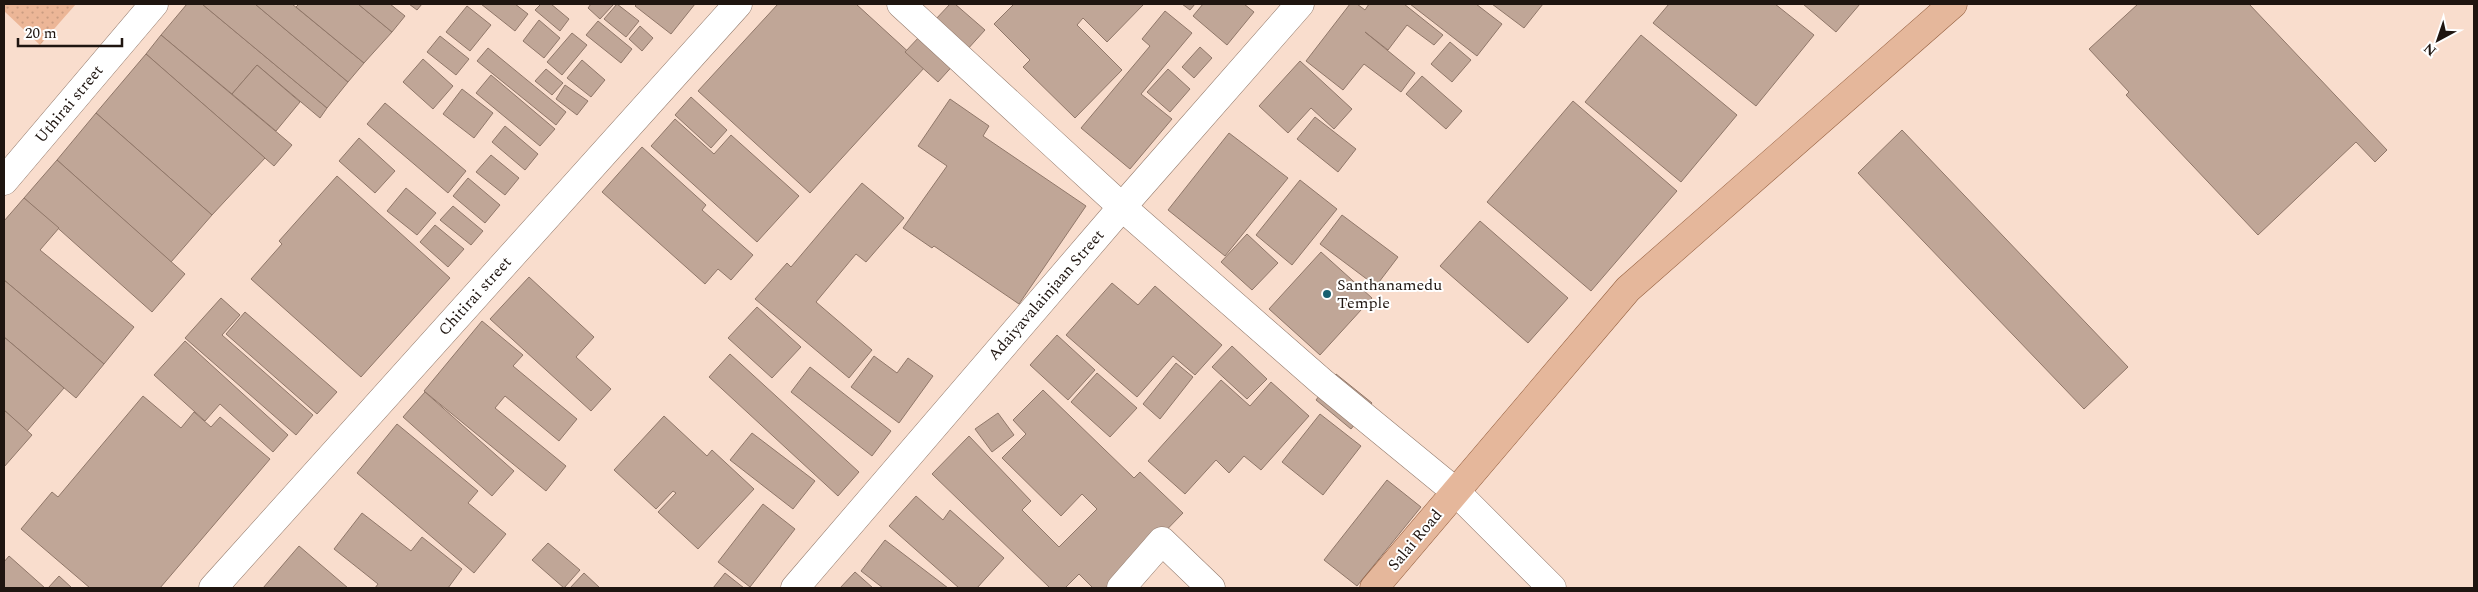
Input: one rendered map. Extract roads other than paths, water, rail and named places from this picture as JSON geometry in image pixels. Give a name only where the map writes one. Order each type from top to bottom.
[{"type":"main road","name":"Salai Road","points":[[1374,588],[1628,289],[1953,4]]},
{"type":"street","name":"Uthirai street","points":[[4,182],[154,4]]},
{"type":"street","name":"Chitirai street","points":[[213,588],[738,4]]},
{"type":"street","points":[[901,4],[1122,206],[1322,382],[1456,492],[1552,588]]},
{"type":"street","name":"Adaiyavalainjaan Street","points":[[795,588],[1122,206],[1300,4]]},
{"type":"street","points":[[1121,588],[1162,541],[1211,588]]},
{"type":"place","name":"Santhanamedu Temple","points":[[1327,294]]}]
